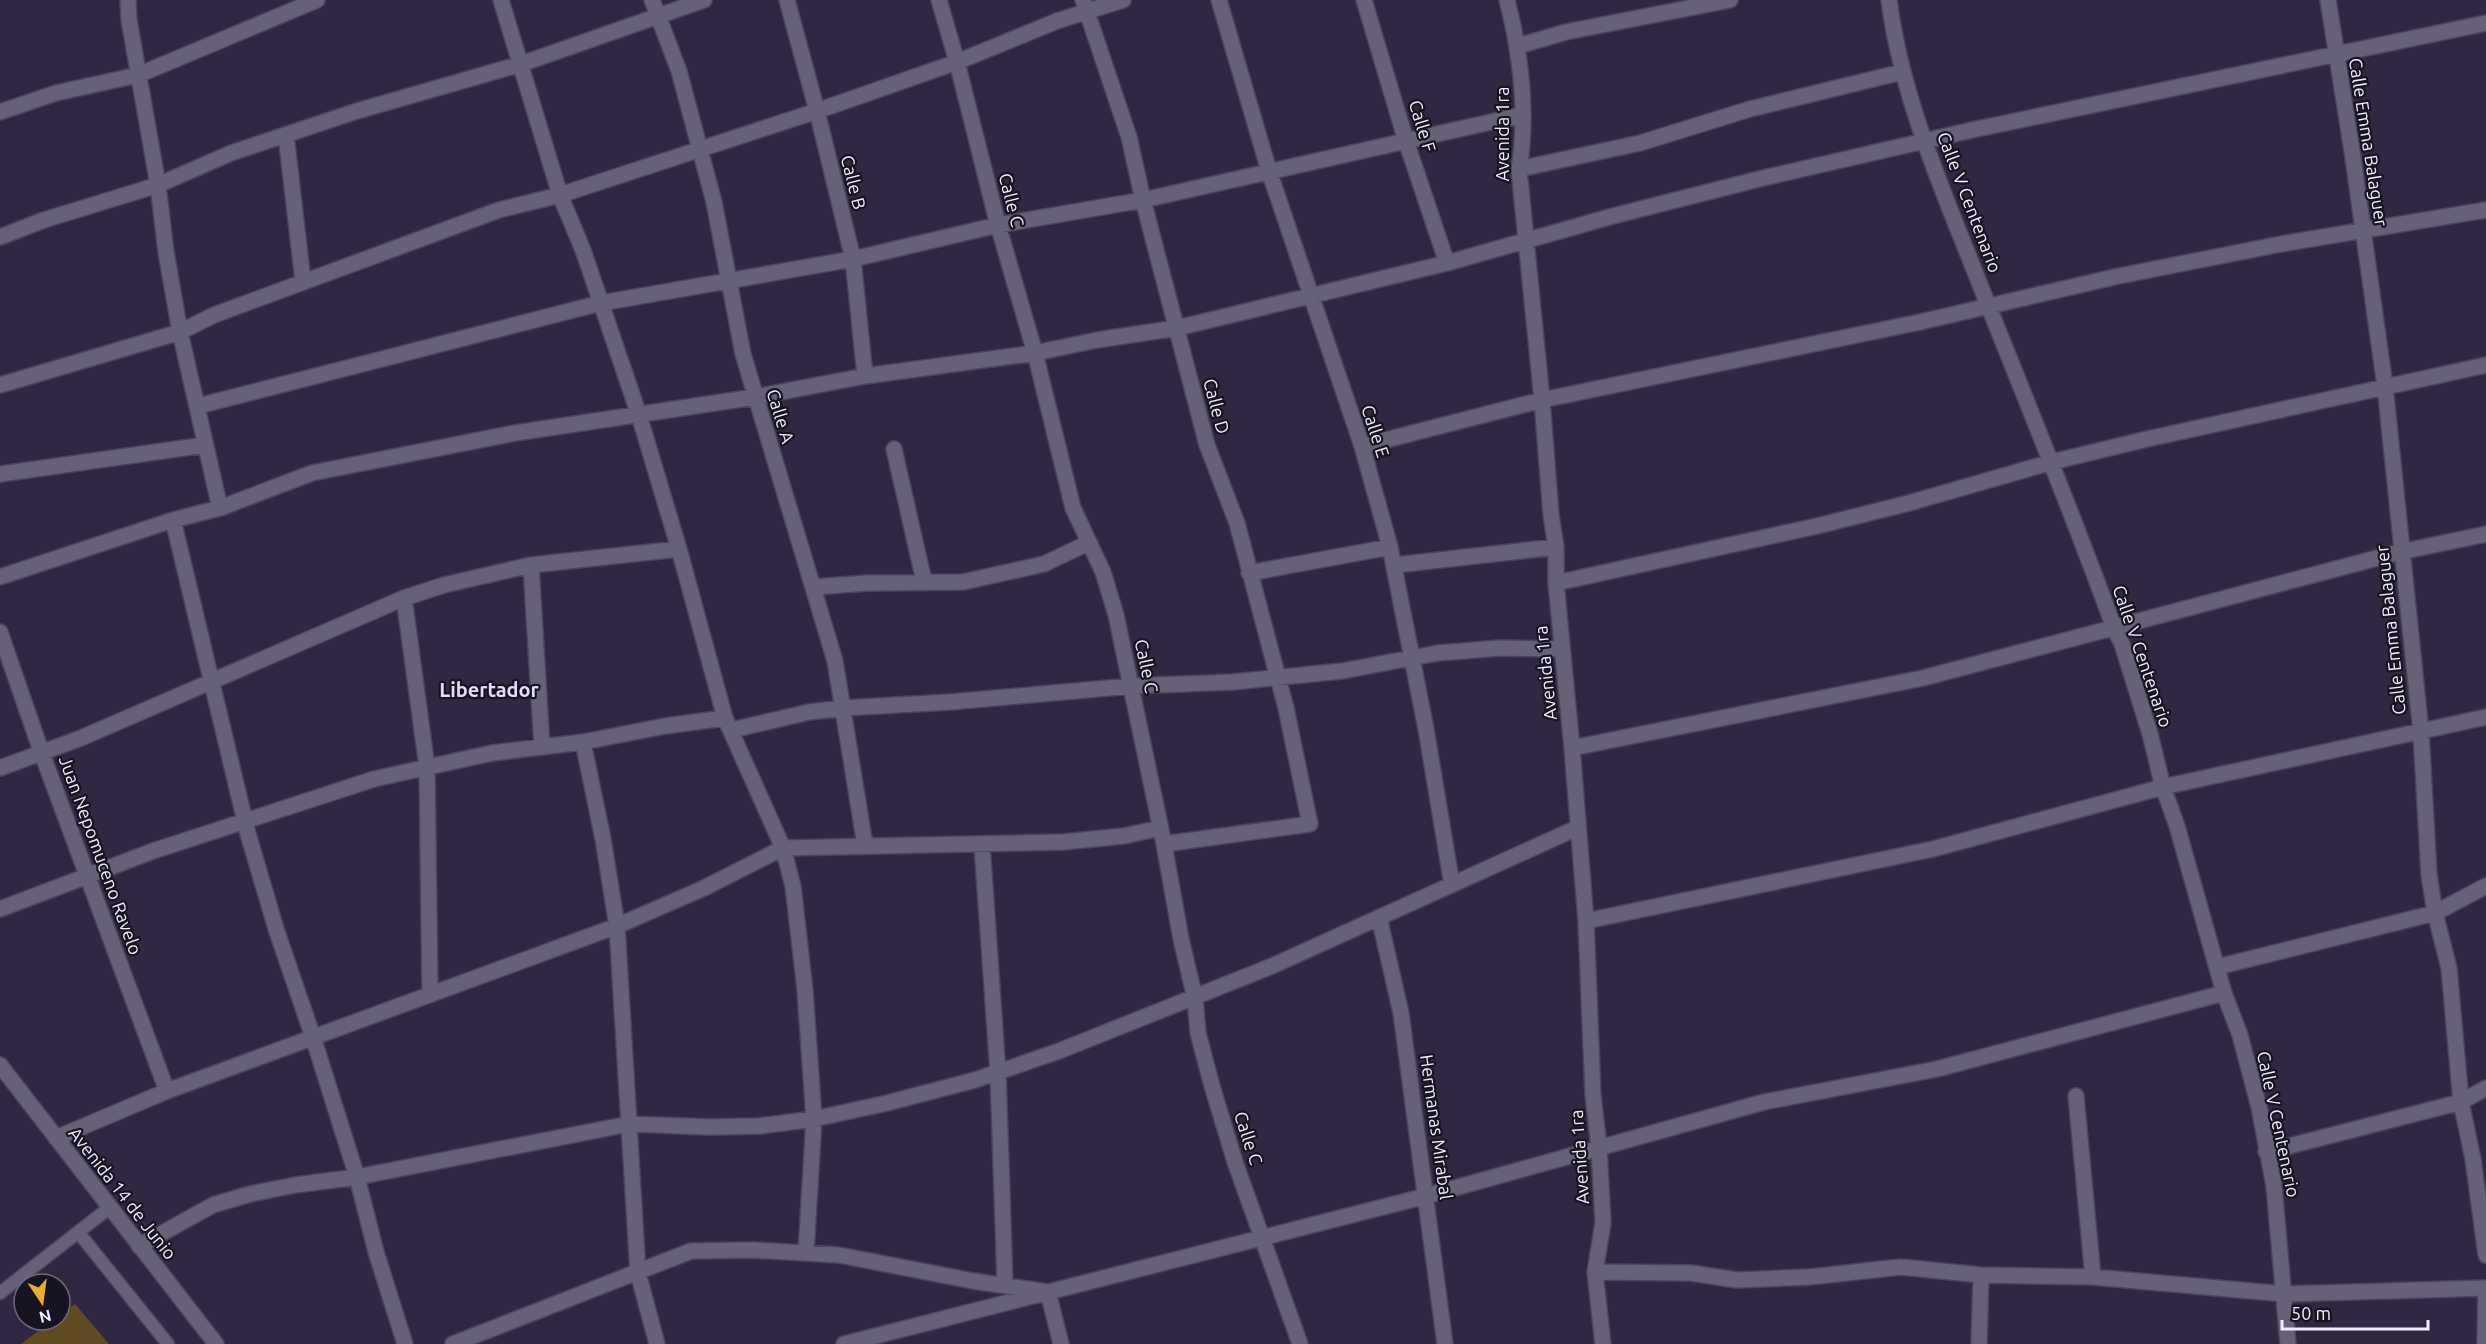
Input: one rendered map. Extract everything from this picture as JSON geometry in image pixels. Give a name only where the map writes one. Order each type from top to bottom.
[{"type":"street","points":[[128,0],[129,20],[158,185],[180,333],[220,508]]},
{"type":"street","points":[[0,112],[56,93],[138,75],[316,0]]},
{"type":"street","points":[[501,0],[560,195],[583,250],[639,415],[728,724],[783,848],[797,910],[814,1119],[806,1252]]},
{"type":"street","name":"Calle A","points":[[652,0],[679,71],[714,202],[743,354],[835,661],[865,845]]},
{"type":"street","points":[[0,237],[44,220],[158,185],[231,153],[357,111],[521,64],[704,0]]},
{"type":"street","name":"Calle B","points":[[787,0],[853,259],[865,376]]},
{"type":"street","name":"Calle C","points":[[939,0],[998,225],[1035,353],[1073,508],[1107,583],[1116,615],[1195,998],[1198,1033],[1212,1086],[1235,1162],[1300,1344]]},
{"type":"street","points":[[0,385],[180,333],[214,315],[499,210],[560,195],[698,148],[817,111],[957,62],[1057,21],[1085,7],[1123,0]]},
{"type":"street","name":"Calle E","points":[[1219,0],[1269,171],[1362,446],[1390,547],[1452,885]]},
{"type":"street","name":"Calle F","points":[[1364,0],[1406,141],[1447,263]]},
{"type":"street","name":"Avenida 1ra","points":[[1507,0],[1518,46],[1524,138],[1519,169],[1551,515],[1556,547],[1556,584],[1586,921],[1593,1095],[1599,1147],[1603,1223],[1595,1272],[1603,1344]]},
{"type":"street","points":[[1518,46],[1566,32],[1730,0]]},
{"type":"street","name":"Calle V Centenario","points":[[1889,0],[1902,72],[1926,142],[2122,644],[2224,993],[2240,1035],[2259,1107],[2274,1186],[2288,1344]]},
{"type":"street","name":"Calle Emma Balaguer","points":[[2328,0],[2385,386],[2400,552],[2421,732],[2429,875],[2435,913],[2449,968],[2461,1102],[2473,1159],[2486,1255]]},
{"type":"street","name":"Calle D","points":[[1085,7],[1129,137],[1143,200],[1207,445],[1237,523],[1286,708],[1310,824],[1164,844]]},
{"type":"street","points":[[0,577],[173,520],[220,508],[312,473],[515,433],[755,397],[865,376],[1035,353],[1097,340],[1177,328],[1309,294],[1447,263],[1613,216],[1759,179],[1972,130],[2486,23]]},
{"type":"street","points":[[1519,169],[1640,143],[1750,109],[1902,72]]},
{"type":"street","points":[[198,406],[601,303],[853,259],[998,225],[1143,200],[1522,115]]},
{"type":"street","points":[[286,135],[303,281]]},
{"type":"street","points":[[1362,446],[1542,400],[1989,306],[2143,271],[2363,229],[2486,210]]},
{"type":"street","points":[[1556,584],[1817,526],[1909,503],[2052,462],[2486,365]]},
{"type":"street","points":[[0,474],[205,445]]},
{"type":"street","points":[[894,449],[924,581]]},
{"type":"street","points":[[173,520],[248,834],[276,932],[314,1037],[405,1344]]},
{"type":"street","points":[[1572,748],[1923,678],[2400,552],[2486,534]]},
{"type":"street","points":[[813,587],[924,581],[963,582],[1044,564],[1088,543]]},
{"type":"street","points":[[1249,573],[1390,547]]},
{"type":"street","points":[[1395,566],[1556,547]]},
{"type":"street","points":[[0,768],[81,738],[404,598],[444,585],[531,565],[679,549]]},
{"type":"street","points":[[531,565],[542,747]]},
{"type":"street","points":[[404,598],[427,767],[430,995]]},
{"type":"street","name":"Juan Nepomuceno Ravelo","points":[[0,632],[41,752],[167,1091]]},
{"type":"street","points":[[0,909],[87,875],[246,820],[375,779],[492,753],[583,742],[665,726],[728,724],[843,708],[950,702],[1131,686],[1233,682],[1342,671],[1438,653],[1500,648],[1562,648]]},
{"type":"street","points":[[1586,921],[1932,849],[2163,787],[2486,717]]},
{"type":"street","points":[[583,742],[617,926],[639,1273],[657,1344]]},
{"type":"street","points":[[56,1138],[167,1091],[617,926],[704,888],[783,848],[982,845],[1083,840],[1124,836],[1160,828]]},
{"type":"street","points":[[139,1246],[213,1205],[295,1185],[357,1177],[629,1124],[749,1126],[814,1119],[887,1103],[998,1073],[1195,998],[1577,828]]},
{"type":"street","points":[[982,845],[998,1073],[1005,1284]]},
{"type":"street","points":[[2217,967],[2435,913],[2486,886]]},
{"type":"street","name":"Hermanas Mirabal","points":[[1379,917],[1401,1013],[1445,1344]]},
{"type":"street","points":[[844,1344],[877,1340],[1048,1292],[1426,1196],[1764,1102],[1937,1069],[2224,993]]},
{"type":"street","name":"Avenida 14 de Junio","points":[[0,1065],[216,1344]]},
{"type":"street","points":[[2266,1152],[2461,1102],[2486,1088]]},
{"type":"street","points":[[2076,1096],[2093,1277]]},
{"type":"street","points":[[453,1344],[691,1251],[806,1252],[839,1255],[973,1281],[1048,1292]]},
{"type":"street","points":[[1595,1272],[1691,1273],[1737,1280],[1809,1277],[1901,1268],[1981,1275],[2093,1277],[2285,1294],[2486,1288],[2485,1344]]},
{"type":"street","points":[[1980,1344],[1981,1275]]},
{"type":"street","points":[[1048,1292],[1062,1344]]},
{"type":"lane","points":[[0,1293],[109,1208]]},
{"type":"lane","points":[[78,1233],[168,1344]]},
{"type":"shaded area","points":[[75,1304],[109,1344],[21,1344],[37,1332],[72,1332],[72,1306]]},
{"type":"district","name":"Libertador","points":[[489,689]]}]
